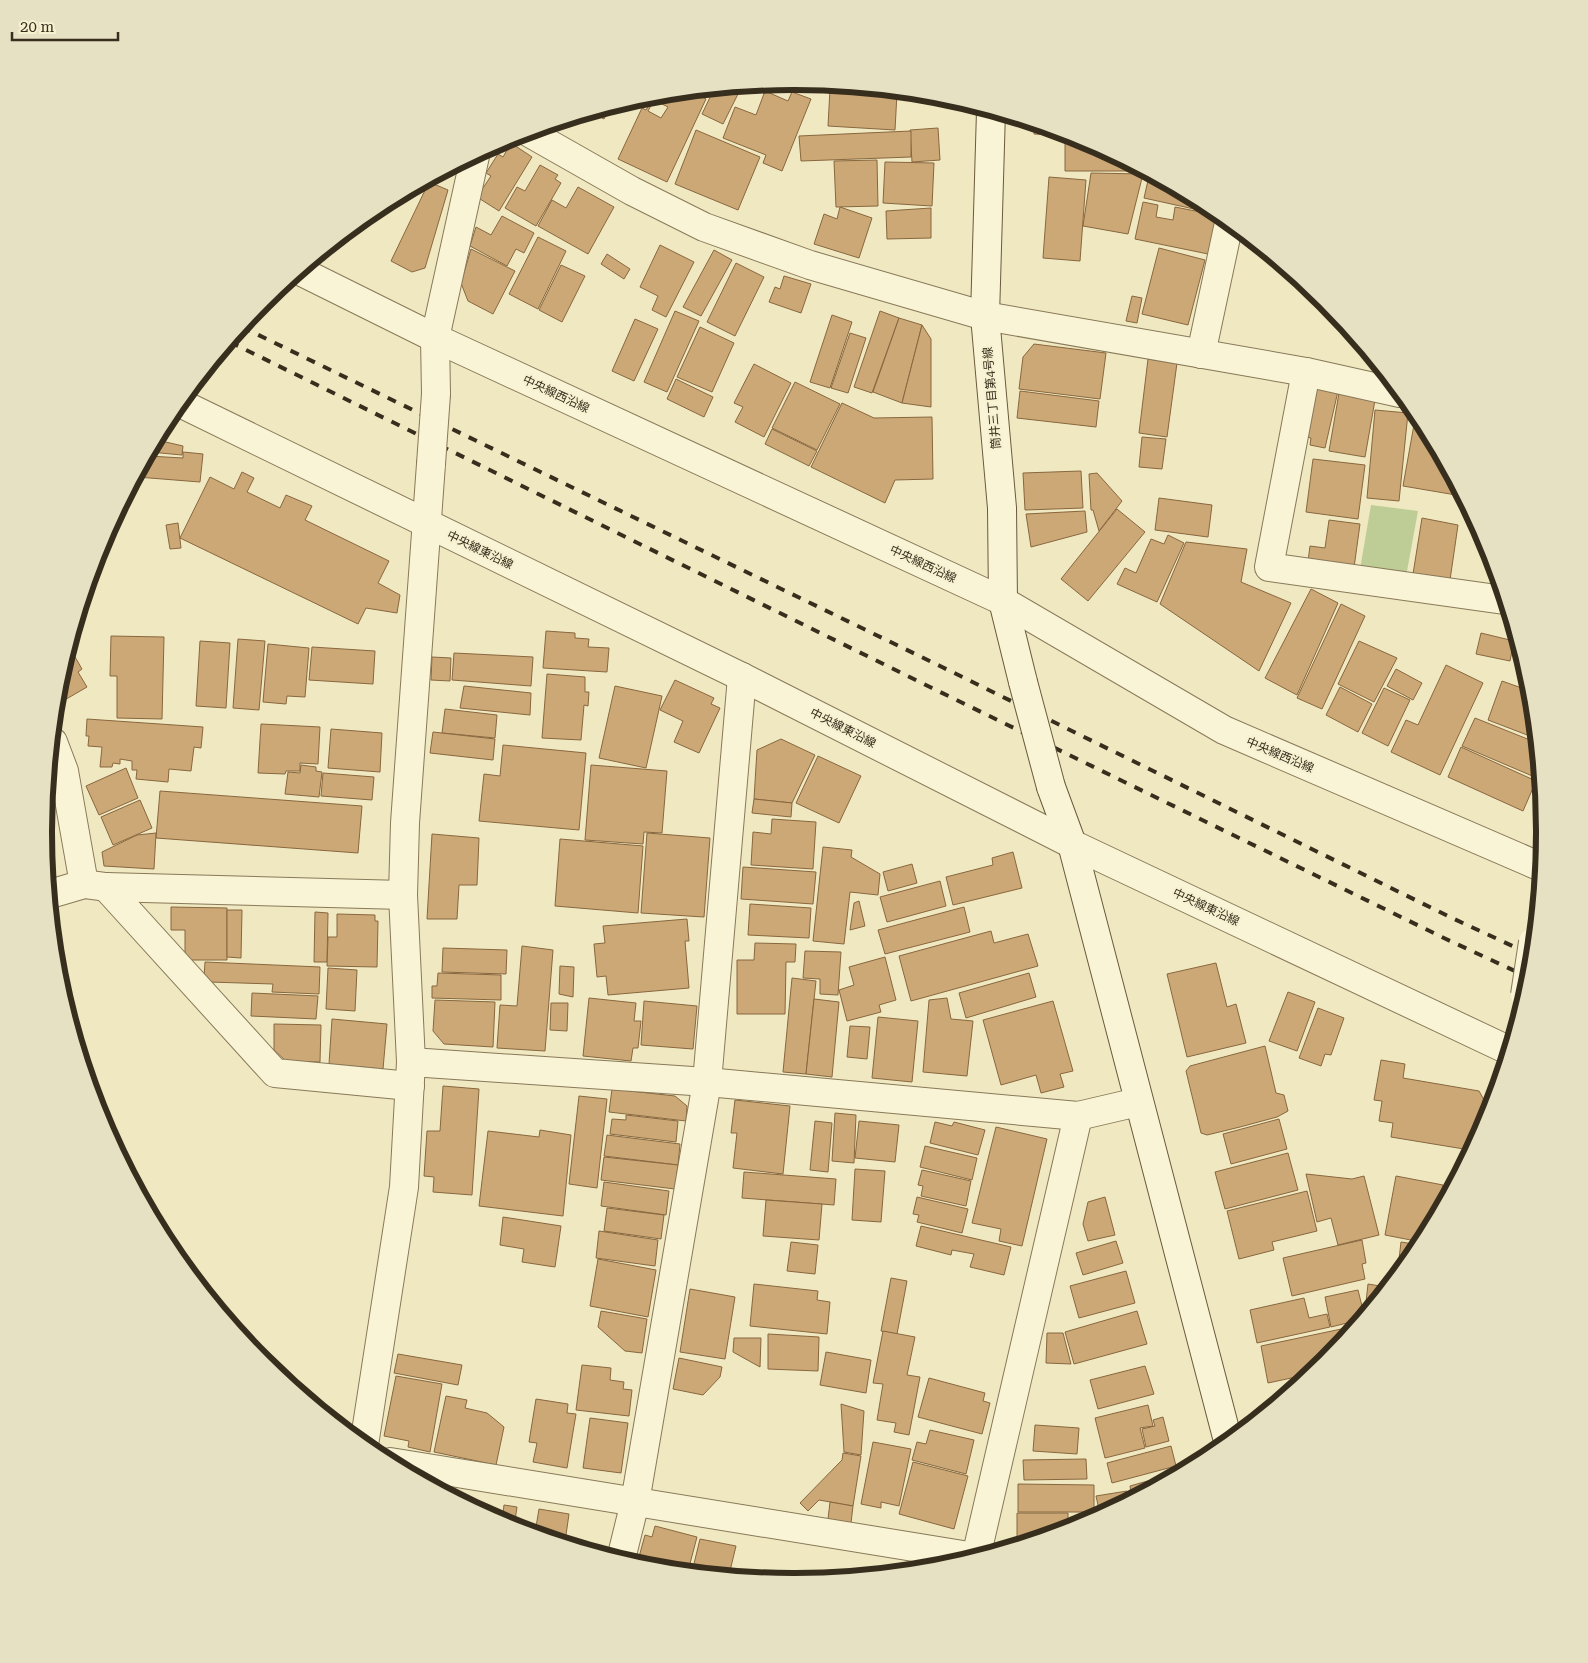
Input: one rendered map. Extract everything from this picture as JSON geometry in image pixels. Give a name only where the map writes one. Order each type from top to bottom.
[{"type":"street","name":"筒井三丁目第4号線","points":[[991,116],[984,316],[1002,508],[1003,601],[1051,787],[1072,844],[1226,1434]]},
{"type":"street","points":[[536,136],[632,191],[704,227],[810,265],[984,316],[1306,372],[1390,391]]},
{"type":"street","points":[[365,1436],[404,1187],[410,1074],[403,895],[405,823],[436,394],[435,338],[474,163]]},
{"type":"street","points":[[1201,354],[1227,230]]},
{"type":"street","name":"中央線西沿線","points":[[305,274],[435,338],[1003,601],[1224,730],[1535,864]]},
{"type":"street","points":[[1306,372],[1269,567],[1498,599]]},
{"type":"street","name":"中央線東沿線","points":[[187,406],[742,677],[1072,844],[1503,1047]]},
{"type":"street","points":[[623,1553],[635,1502],[707,1082],[742,677]]},
{"type":"street","points":[[57,754],[64,771],[95,886],[275,1073],[410,1074],[707,1082],[1078,1116],[1138,1102]]},
{"type":"street","points":[[55,893],[95,886],[403,895]]},
{"type":"street","points":[[977,1550],[1078,1116]]},
{"type":"street","points":[[409,1465],[959,1554]]},
{"type":"green space","points":[[1371,505],[1418,511],[1405,582],[1359,575]]},
{"type":"building","points":[[765,91],[788,101],[792,92],[811,99],[782,171],[763,163],[766,155],[723,138],[735,107],[756,115]]},
{"type":"building","points":[[830,91],[897,97],[895,130],[828,126]]},
{"type":"building","points":[[738,94],[723,124],[702,114],[711,95]]},
{"type":"building","points":[[700,96],[706,99],[667,182],[618,159],[642,108],[646,110],[652,103],[648,111],[661,118],[668,107],[659,102]]},
{"type":"building","points":[[607,114],[604,119],[598,116]]},
{"type":"building","points":[[938,128],[940,160],[912,162],[910,130]]},
{"type":"building","points":[[696,130],[760,157],[738,210],[675,184]]},
{"type":"building","points":[[1034,130],[1047,135],[1034,134]]},
{"type":"building","points":[[911,131],[911,157],[801,161],[799,136]]},
{"type":"building","points":[[1065,142],[1067,142],[1131,171],[1065,171]]},
{"type":"building","points":[[514,145],[532,157],[499,211],[477,197],[491,176],[486,173],[498,154],[503,157],[509,146]]},
{"type":"building","points":[[877,160],[878,206],[836,207],[834,161]]},
{"type":"building","points":[[885,162],[934,163],[932,206],[883,203]]},
{"type":"building","points":[[540,165],[558,175],[555,179],[561,183],[536,226],[505,208],[517,187],[525,191]]},
{"type":"building","points":[[1091,173],[1137,174],[1142,177],[1128,234],[1083,226]]},
{"type":"building","points":[[1049,177],[1086,180],[1080,261],[1043,258]]},
{"type":"building","points":[[1148,180],[1198,210],[1144,198]]},
{"type":"building","points":[[433,184],[448,190],[425,268],[412,272],[391,261],[427,187]]},
{"type":"building","points":[[578,187],[614,207],[588,254],[538,226],[552,200],[566,208]]},
{"type":"building","points":[[1143,202],[1158,205],[1156,217],[1173,220],[1175,207],[1202,212],[1219,225],[1213,255],[1135,239]]},
{"type":"building","points":[[840,207],[872,218],[859,258],[814,244],[824,214],[837,219]]},
{"type":"building","points":[[931,208],[931,238],[887,239],[886,211]]},
{"type":"building","points":[[502,216],[534,233],[524,253],[516,249],[507,266],[470,246],[476,227],[491,235]]},
{"type":"building","points":[[538,237],[566,251],[538,309],[509,294]]},
{"type":"building","points":[[660,245],[694,262],[666,317],[652,310],[658,296],[640,287]]},
{"type":"building","points":[[1159,248],[1205,260],[1188,325],[1142,314]]},
{"type":"building","points":[[471,249],[515,271],[493,314],[468,301],[461,283]]},
{"type":"building","points":[[714,250],[732,260],[701,316],[683,307]]},
{"type":"building","points":[[607,254],[630,269],[624,279],[601,264]]},
{"type":"building","points":[[736,263],[764,277],[735,336],[707,322]]},
{"type":"building","points":[[561,265],[585,276],[562,322],[539,310]]},
{"type":"building","points":[[784,276],[811,284],[801,313],[769,302],[775,287],[780,289]]},
{"type":"building","points":[[1132,296],[1142,298],[1137,323],[1126,321]]},
{"type":"building","points":[[675,311],[699,321],[667,392],[644,382]]},
{"type":"building","points":[[880,311],[899,318],[872,393],[854,387]]},
{"type":"building","points":[[832,315],[852,322],[830,388],[810,382]]},
{"type":"building","points":[[899,318],[922,325],[902,403],[873,392]]},
{"type":"building","points":[[635,319],[658,329],[634,381],[612,371]]},
{"type":"building","points":[[922,325],[931,339],[931,407],[902,403]]},
{"type":"building","points":[[700,327],[734,343],[712,392],[677,377]]},
{"type":"building","points":[[850,333],[866,338],[848,393],[831,388]]},
{"type":"building","points":[[1034,344],[1106,353],[1100,399],[1019,389],[1023,357]]},
{"type":"building","points":[[1148,359],[1177,363],[1167,437],[1139,433]]},
{"type":"building","points":[[754,364],[791,383],[764,437],[735,422],[743,407],[734,403]]},
{"type":"building","points":[[676,379],[713,397],[704,417],[667,399]]},
{"type":"building","points":[[795,382],[840,404],[817,450],[772,428]]},
{"type":"building","points":[[1312,386],[1338,391],[1325,448],[1310,445],[1311,438],[1297,435]]},
{"type":"building","points":[[1020,391],[1099,401],[1096,427],[1017,418]]},
{"type":"building","points":[[1339,393],[1375,400],[1365,457],[1329,451]]},
{"type":"building","points":[[842,403],[874,418],[932,417],[933,479],[895,480],[885,503],[811,467]]},
{"type":"building","points":[[1375,410],[1406,413],[1408,416],[1399,501],[1367,498]]},
{"type":"building","points":[[1414,425],[1454,495],[1403,486]]},
{"type":"building","points":[[772,429],[817,451],[809,466],[765,444]]},
{"type":"building","points":[[1142,437],[1166,439],[1162,469],[1139,467]]},
{"type":"building","points":[[164,442],[183,446],[182,455],[157,453]]},
{"type":"building","points":[[183,452],[203,454],[200,482],[143,477],[155,456],[183,458]]},
{"type":"building","points":[[1313,459],[1365,465],[1358,519],[1306,512]]},
{"type":"building","points":[[1081,471],[1083,508],[1025,510],[1023,473]]},
{"type":"building","points":[[242,472],[254,478],[247,492],[280,508],[286,495],[312,506],[305,520],[389,561],[378,583],[400,595],[397,613],[366,608],[358,624],[180,538],[210,477],[234,489]]},
{"type":"building","points":[[1097,473],[1122,501],[1099,531],[1093,510],[1091,510],[1089,474]]},
{"type":"building","points":[[1159,498],[1212,505],[1208,537],[1155,530]]},
{"type":"building","points":[[1117,509],[1145,532],[1088,601],[1061,579]]},
{"type":"building","points":[[1085,511],[1087,532],[1031,547],[1026,514]]},
{"type":"building","points":[[1422,518],[1458,525],[1450,580],[1413,574]]},
{"type":"building","points":[[1329,520],[1360,524],[1353,575],[1307,569],[1310,546],[1325,548]]},
{"type":"building","points":[[178,523],[181,548],[170,549],[166,525]]},
{"type":"building","points":[[1168,535],[1184,543],[1157,602],[1117,584],[1125,568],[1136,573],[1151,539],[1164,544]]},
{"type":"building","points":[[1186,542],[1247,549],[1241,582],[1291,603],[1259,671],[1160,604]]},
{"type":"building","points":[[1311,589],[1338,603],[1297,695],[1265,678]]},
{"type":"building","points":[[1341,604],[1365,616],[1322,709],[1297,698]]},
{"type":"building","points":[[546,631],[575,633],[575,638],[589,639],[588,647],[609,648],[607,672],[543,668]]},
{"type":"building","points":[[1481,633],[1510,640],[1512,650],[1510,661],[1476,654]]},
{"type":"building","points":[[111,636],[164,637],[162,719],[117,718],[117,676],[110,676]]},
{"type":"building","points":[[238,639],[265,641],[259,710],[233,708]]},
{"type":"building","points":[[200,641],[230,643],[226,708],[196,706]]},
{"type":"building","points":[[1359,641],[1397,658],[1374,702],[1338,684]]},
{"type":"building","points":[[268,644],[309,648],[305,697],[287,696],[286,704],[263,702]]},
{"type":"building","points":[[312,647],[375,651],[373,684],[309,680]]},
{"type":"building","points":[[454,653],[533,657],[531,686],[452,680]]},
{"type":"building","points":[[74,656],[82,669],[78,672],[87,687],[65,700]]},
{"type":"building","points":[[432,657],[451,658],[450,681],[431,680]]},
{"type":"building","points":[[1446,665],[1483,683],[1440,775],[1391,752],[1406,720],[1418,725]]},
{"type":"building","points":[[1396,669],[1422,683],[1413,700],[1387,686]]},
{"type":"building","points":[[547,674],[585,677],[585,692],[589,692],[588,706],[584,705],[581,740],[542,738]]},
{"type":"building","points":[[675,680],[714,698],[711,704],[720,708],[699,753],[674,742],[683,721],[660,710]]},
{"type":"building","points":[[1502,681],[1521,688],[1529,736],[1488,720]]},
{"type":"building","points":[[464,686],[531,693],[530,715],[460,708]]},
{"type":"building","points":[[615,686],[662,696],[646,768],[599,758]]},
{"type":"building","points":[[1340,687],[1372,704],[1358,732],[1326,715]]},
{"type":"building","points":[[1384,688],[1410,700],[1388,746],[1362,733]]},
{"type":"building","points":[[445,709],[497,715],[495,738],[442,733]]},
{"type":"building","points":[[1475,718],[1530,740],[1533,776],[1462,746]]},
{"type":"building","points":[[87,719],[203,727],[201,748],[194,747],[191,771],[169,769],[168,782],[136,779],[137,770],[132,770],[132,761],[120,759],[120,764],[113,763],[112,767],[100,767],[102,747],[88,746],[89,736],[86,736]]},
{"type":"building","points":[[261,724],[320,727],[318,764],[300,763],[300,771],[286,771],[285,774],[258,773]]},
{"type":"building","points":[[331,729],[382,733],[380,772],[328,768]]},
{"type":"building","points":[[433,732],[495,739],[493,760],[430,753]]},
{"type":"building","points":[[781,739],[815,755],[792,803],[754,799],[757,750]]},
{"type":"building","points":[[503,745],[586,753],[579,830],[479,821],[484,774],[500,776]]},
{"type":"building","points":[[1461,747],[1534,780],[1534,785],[1523,811],[1448,777]]},
{"type":"building","points":[[818,756],[861,776],[839,823],[796,803]]},
{"type":"building","points":[[301,765],[316,767],[316,771],[322,772],[319,797],[285,794],[288,772],[300,773]]},
{"type":"building","points":[[591,765],[667,771],[662,833],[644,832],[643,844],[585,840]]},
{"type":"building","points":[[126,768],[138,798],[99,815],[86,786]]},
{"type":"building","points":[[323,773],[374,777],[372,800],[321,796]]},
{"type":"building","points":[[160,791],[362,806],[358,853],[156,838]]},
{"type":"building","points":[[754,799],[792,803],[791,817],[752,813]]},
{"type":"building","points":[[140,800],[152,828],[113,845],[101,817]]},
{"type":"building","points":[[772,819],[816,822],[813,869],[751,865],[753,832],[771,834]]},
{"type":"building","points":[[156,833],[154,869],[104,866],[102,852],[137,835]]},
{"type":"building","points":[[647,833],[710,838],[704,917],[641,913]]},
{"type":"building","points":[[432,834],[479,838],[477,885],[459,885],[457,919],[427,919]]},
{"type":"building","points":[[560,839],[643,846],[638,913],[555,906]]},
{"type":"building","points":[[823,847],[852,850],[851,857],[880,874],[878,895],[850,892],[844,944],[813,941]]},
{"type":"building","points":[[1013,852],[1022,888],[953,905],[946,877],[993,865],[992,858]]},
{"type":"building","points":[[912,864],[917,883],[888,891],[883,872]]},
{"type":"building","points":[[743,867],[816,872],[813,904],[741,899]]},
{"type":"building","points":[[940,881],[946,906],[887,922],[880,897]]},
{"type":"building","points":[[859,901],[865,926],[850,930],[854,903]]},
{"type":"building","points":[[750,904],[811,908],[809,938],[748,935]]},
{"type":"building","points":[[171,907],[227,908],[227,960],[185,960],[185,930],[171,930]]},
{"type":"building","points":[[964,907],[970,932],[885,954],[878,930]]},
{"type":"building","points":[[227,910],[242,910],[241,958],[227,957]]},
{"type":"building","points":[[315,912],[328,913],[327,962],[314,962]]},
{"type":"building","points":[[337,914],[375,915],[375,921],[378,921],[377,967],[327,966],[328,937],[337,937]]},
{"type":"building","points":[[687,919],[689,941],[685,941],[689,988],[608,995],[606,976],[597,977],[594,944],[605,943],[603,926]]},
{"type":"building","points":[[991,931],[994,943],[1028,934],[1038,966],[911,1001],[899,956]]},
{"type":"building","points":[[755,943],[796,944],[795,962],[786,962],[785,1014],[737,1014],[737,960],[754,960]]},
{"type":"building","points":[[522,946],[553,950],[545,1051],[497,1048],[500,1005],[517,1006]]},
{"type":"building","points":[[443,948],[507,950],[506,974],[442,972]]},
{"type":"building","points":[[805,951],[841,952],[838,995],[820,994],[820,979],[803,978]]},
{"type":"building","points":[[885,957],[896,1000],[879,1005],[881,1012],[847,1021],[839,990],[854,985],[849,967]]},
{"type":"building","points":[[205,962],[320,967],[319,994],[272,992],[273,984],[209,982],[204,977]]},
{"type":"building","points":[[1216,963],[1227,1007],[1236,1004],[1246,1043],[1187,1057],[1167,974]]},
{"type":"building","points":[[560,966],[574,967],[573,997],[559,994]]},
{"type":"building","points":[[328,968],[357,970],[355,1011],[326,1009]]},
{"type":"building","points":[[438,973],[501,975],[501,1000],[432,998],[432,986],[437,986]]},
{"type":"building","points":[[1029,973],[1036,997],[966,1018],[959,993]]},
{"type":"building","points":[[792,978],[816,981],[806,1074],[783,1072]]},
{"type":"building","points":[[1288,992],[1315,1002],[1297,1051],[1269,1041]]},
{"type":"building","points":[[252,993],[318,996],[316,1019],[251,1016]]},
{"type":"building","points":[[589,998],[636,1003],[634,1021],[641,1021],[638,1048],[633,1048],[631,1061],[583,1056]]},
{"type":"building","points":[[947,998],[951,1019],[973,1021],[967,1076],[923,1072],[929,1000]]},
{"type":"building","points":[[814,999],[839,1002],[832,1077],[806,1074]]},
{"type":"building","points":[[435,1000],[495,1002],[493,1047],[444,1044],[433,1031]]},
{"type":"building","points":[[644,1001],[697,1006],[693,1049],[641,1045]]},
{"type":"building","points":[[1053,1001],[1073,1071],[1060,1074],[1064,1087],[1041,1093],[1036,1075],[1001,1085],[983,1020]]},
{"type":"building","points":[[551,1003],[568,1003],[567,1031],[550,1030]]},
{"type":"building","points":[[1318,1008],[1344,1018],[1331,1055],[1325,1054],[1321,1066],[1299,1058]]},
{"type":"building","points":[[878,1017],[918,1021],[912,1082],[872,1078]]},
{"type":"building","points":[[332,1019],[387,1024],[383,1069],[329,1064]]},
{"type":"building","points":[[274,1024],[321,1025],[320,1062],[286,1061],[274,1050]]},
{"type":"building","points":[[850,1026],[870,1027],[867,1059],[847,1057]]},
{"type":"building","points":[[1265,1046],[1276,1093],[1284,1095],[1288,1111],[1277,1117],[1240,1127],[1207,1135],[1201,1133],[1186,1071],[1190,1066]]},
{"type":"building","points":[[1381,1060],[1405,1064],[1403,1078],[1479,1091],[1484,1100],[1464,1149],[1391,1137],[1393,1123],[1379,1121],[1382,1101],[1374,1100]]},
{"type":"building","points":[[443,1086],[479,1089],[472,1195],[433,1192],[434,1177],[424,1176],[427,1131],[440,1131]]},
{"type":"building","points":[[612,1089],[675,1096],[687,1106],[686,1121],[609,1112]]},
{"type":"building","points":[[579,1096],[607,1099],[597,1188],[569,1184]]},
{"type":"building","points":[[735,1100],[790,1106],[783,1174],[733,1168],[737,1133],[731,1133]]},
{"type":"building","points":[[835,1113],[856,1115],[854,1163],[832,1161]]},
{"type":"building","points":[[626,1115],[678,1121],[676,1142],[610,1134],[612,1119],[626,1120]]},
{"type":"building","points":[[1279,1119],[1287,1149],[1231,1164],[1223,1134]]},
{"type":"building","points":[[815,1121],[832,1123],[828,1172],[810,1170]]},
{"type":"building","points":[[859,1121],[899,1125],[895,1162],[855,1158]]},
{"type":"building","points":[[935,1122],[952,1126],[954,1122],[985,1130],[978,1155],[930,1143]]},
{"type":"building","points":[[996,1127],[1047,1139],[1022,1246],[999,1241],[1001,1229],[972,1223]]},
{"type":"building","points":[[540,1130],[571,1135],[563,1216],[479,1206],[488,1131],[539,1137]]},
{"type":"building","points":[[607,1135],[680,1144],[678,1165],[604,1156]]},
{"type":"building","points":[[925,1146],[977,1158],[972,1180],[920,1167]]},
{"type":"building","points":[[1288,1153],[1298,1190],[1225,1209],[1215,1172]]},
{"type":"building","points":[[604,1157],[678,1165],[675,1189],[601,1180]]},
{"type":"building","points":[[855,1169],[885,1171],[881,1222],[852,1220]]},
{"type":"building","points":[[922,1170],[971,1181],[966,1206],[921,1196],[923,1186],[918,1185]]},
{"type":"building","points":[[744,1172],[836,1179],[834,1205],[742,1198]]},
{"type":"building","points":[[1306,1174],[1352,1179],[1364,1176],[1379,1235],[1338,1245],[1331,1218],[1317,1222]]},
{"type":"building","points":[[1396,1176],[1443,1185],[1436,1202],[1413,1240],[1385,1235]]},
{"type":"building","points":[[604,1182],[669,1191],[666,1215],[601,1206]]},
{"type":"building","points":[[1307,1191],[1317,1231],[1272,1242],[1274,1250],[1239,1259],[1227,1211]]},
{"type":"building","points":[[917,1197],[968,1209],[962,1233],[917,1222],[919,1215],[913,1214]]},
{"type":"building","points":[[1105,1197],[1115,1235],[1088,1241],[1083,1224],[1088,1202]]},
{"type":"building","points":[[766,1200],[822,1204],[819,1240],[763,1236]]},
{"type":"building","points":[[607,1208],[664,1215],[661,1239],[604,1231]]},
{"type":"building","points":[[503,1217],[561,1226],[555,1267],[522,1262],[524,1249],[500,1245]]},
{"type":"building","points":[[921,1226],[1011,1247],[1004,1275],[970,1267],[974,1254],[952,1250],[951,1255],[916,1246]]},
{"type":"building","points":[[599,1231],[658,1240],[655,1266],[596,1258]]},
{"type":"building","points":[[1362,1240],[1366,1263],[1362,1264],[1365,1279],[1292,1296],[1283,1258]]},
{"type":"building","points":[[1116,1241],[1123,1263],[1083,1275],[1076,1253]]},
{"type":"building","points":[[791,1242],[818,1245],[815,1274],[787,1271]]},
{"type":"building","points":[[1401,1242],[1411,1244],[1399,1260]]},
{"type":"building","points":[[598,1259],[656,1270],[648,1317],[590,1306]]},
{"type":"building","points":[[1126,1271],[1135,1303],[1079,1318],[1070,1286]]},
{"type":"building","points":[[891,1278],[907,1281],[897,1334],[881,1331]]},
{"type":"building","points":[[754,1284],[818,1291],[817,1300],[830,1302],[827,1334],[750,1326]]},
{"type":"building","points":[[1368,1284],[1380,1286],[1366,1302]]},
{"type":"building","points":[[690,1289],[735,1297],[725,1359],[680,1352]]},
{"type":"building","points":[[1358,1290],[1362,1307],[1349,1323],[1331,1327],[1325,1297]]},
{"type":"building","points":[[1304,1298],[1309,1318],[1327,1314],[1330,1327],[1257,1343],[1250,1310]]},
{"type":"building","points":[[601,1311],[647,1319],[642,1353],[625,1351],[598,1327]]},
{"type":"building","points":[[1137,1311],[1147,1344],[1074,1364],[1065,1332]]},
{"type":"building","points":[[1343,1329],[1296,1377],[1268,1383],[1261,1346]]},
{"type":"building","points":[[883,1331],[915,1337],[907,1375],[920,1377],[909,1435],[894,1432],[896,1423],[877,1420],[883,1384],[873,1383]]},
{"type":"building","points":[[1047,1333],[1063,1333],[1071,1364],[1046,1363]]},
{"type":"building","points":[[768,1334],[819,1337],[818,1371],[768,1369]]},
{"type":"building","points":[[734,1338],[761,1338],[760,1367],[733,1352]]},
{"type":"building","points":[[826,1352],[871,1360],[866,1393],[820,1385]]},
{"type":"building","points":[[398,1354],[462,1365],[458,1385],[394,1373]]},
{"type":"building","points":[[679,1358],[722,1367],[720,1377],[703,1395],[673,1389]]},
{"type":"building","points":[[582,1365],[611,1368],[610,1380],[624,1382],[623,1389],[632,1390],[629,1416],[576,1410]]},
{"type":"building","points":[[1145,1366],[1154,1394],[1098,1409],[1090,1380]]},
{"type":"building","points":[[396,1376],[442,1384],[430,1452],[408,1447],[409,1441],[384,1436]]},
{"type":"building","points":[[929,1378],[985,1393],[983,1401],[990,1403],[982,1434],[918,1417]]},
{"type":"building","points":[[446,1396],[467,1400],[465,1408],[487,1413],[504,1427],[496,1465],[434,1452]]},
{"type":"building","points":[[536,1399],[568,1404],[567,1413],[576,1414],[567,1468],[533,1462],[537,1443],[529,1442]]},
{"type":"building","points":[[841,1404],[864,1411],[861,1455],[844,1452]]},
{"type":"building","points":[[1148,1405],[1153,1426],[1140,1428],[1145,1448],[1105,1458],[1095,1418]]},
{"type":"building","points":[[1163,1417],[1169,1441],[1146,1447],[1142,1429],[1155,1426],[1153,1420]]},
{"type":"building","points":[[590,1418],[628,1423],[621,1473],[583,1468]]},
{"type":"building","points":[[1035,1425],[1079,1428],[1077,1454],[1033,1451]]},
{"type":"building","points":[[930,1430],[974,1440],[966,1474],[912,1460],[917,1442],[926,1444]]},
{"type":"building","points":[[873,1442],[911,1449],[899,1506],[881,1502],[881,1508],[861,1504]]},
{"type":"building","points":[[1171,1446],[1176,1466],[1112,1483],[1107,1463]]},
{"type":"building","points":[[843,1453],[861,1456],[853,1506],[819,1500],[808,1511],[800,1503],[842,1460]]},
{"type":"building","points":[[1086,1459],[1087,1479],[1024,1480],[1023,1460]]},
{"type":"building","points":[[913,1462],[968,1476],[954,1529],[899,1514]]},
{"type":"building","points":[[1157,1478],[1131,1492],[1130,1486]]},
{"type":"building","points":[[1018,1484],[1094,1485],[1094,1510],[1089,1512],[1018,1512]]},
{"type":"building","points":[[1127,1491],[1128,1494],[1099,1508],[1096,1496]]},
{"type":"building","points":[[830,1502],[853,1506],[851,1523],[828,1519]]},
{"type":"building","points":[[504,1505],[517,1507],[515,1519],[503,1514]]},
{"type":"building","points":[[539,1509],[569,1514],[566,1537],[536,1527]]},
{"type":"building","points":[[1017,1513],[1068,1513],[1068,1521],[1017,1539]]},
{"type":"building","points":[[655,1526],[697,1537],[689,1566],[639,1557],[645,1535],[652,1537]]},
{"type":"building","points":[[700,1539],[736,1546],[730,1570],[693,1566]]},
{"type":"railway","points":[[249,330],[940,666],[1452,918],[1525,952]]},
{"type":"railway","points":[[236,345],[932,688],[1521,974]]}]
